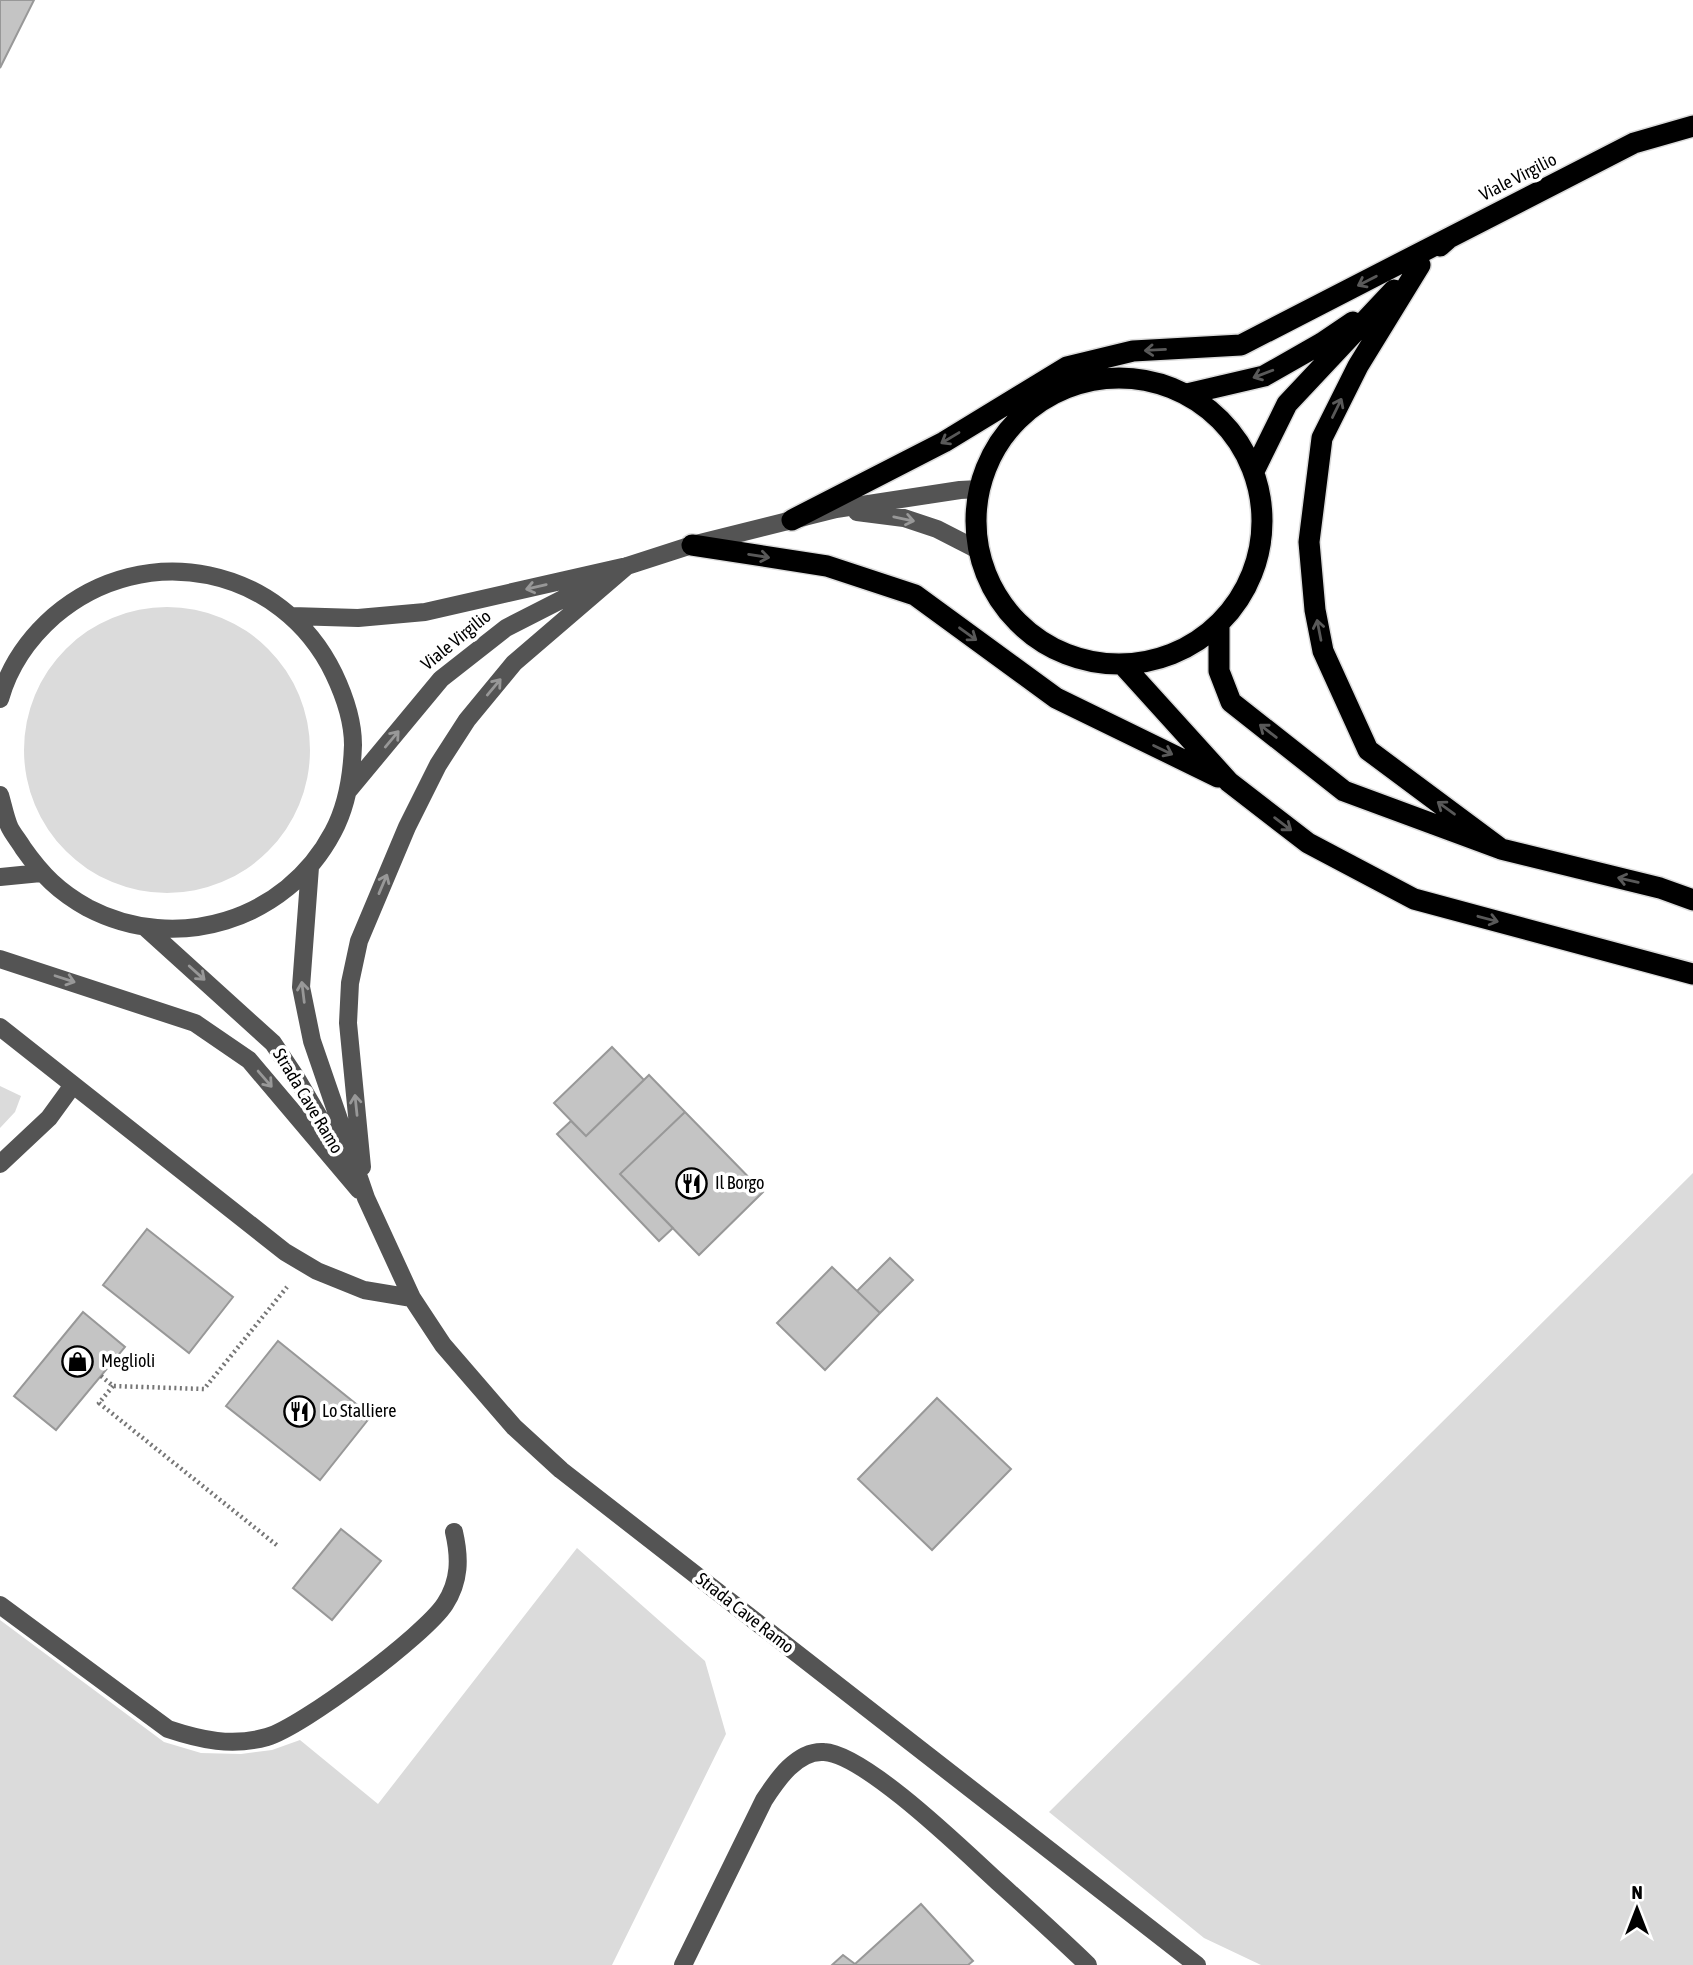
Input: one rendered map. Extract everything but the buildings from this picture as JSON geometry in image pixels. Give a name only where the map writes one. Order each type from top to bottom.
[{"type":"highway","name":"Viale Virgilio","points":[[1254,471],[1287,404],[1383,301],[1449,238],[1634,143],[1693,126]]},
{"type":"highway","points":[[792,520],[944,442],[1067,367],[1133,351],[1241,345],[1449,238]]},
{"type":"highway","points":[[1420,265],[1358,366],[1322,438],[1309,542],[1315,610],[1323,651],[1368,750],[1501,849]]},
{"type":"highway","name":"Viale Virgilio","points":[[1187,394],[1264,376],[1322,344],[1383,301]]},
{"type":"highway","points":[[1125,378],[1151,381],[1187,394],[1228,426],[1243,447],[1254,471],[1263,513],[1259,556],[1244,593],[1219,625],[1187,648],[1149,662],[1123,665],[1088,662],[1057,650],[1027,632],[987,580],[978,550],[975,520],[979,489],[989,460],[1005,433],[1026,411],[1053,393],[1088,381],[1125,378]]},
{"type":"highway","points":[[692,545],[827,566],[915,595],[1056,698],[1230,782]]},
{"type":"highway","points":[[1219,625],[1219,671],[1231,702],[1344,791],[1501,849],[1660,888],[1693,900]]},
{"type":"highway","points":[[1123,665],[1230,782],[1308,843],[1414,899],[1693,974]]},
{"type":"street","name":"Viale Virgilio","points":[[292,616],[358,618],[425,612],[627,566],[692,545],[836,509],[979,489]]},
{"type":"street","name":"Viale Virgilio","points":[[836,509],[904,518],[937,529],[978,550]]},
{"type":"street","name":"Viale Virgilio","points":[[348,791],[441,679],[506,628],[627,566]]},
{"type":"street","points":[[366,1198],[348,1023],[350,984],[359,941],[407,827],[438,765],[467,720],[514,663],[627,566]]},
{"type":"street","points":[[0,699],[9,657],[71,601],[106,583],[145,572],[184,571],[223,578],[260,593],[292,616],[324,652],[344,696],[353,743],[348,791],[334,831],[310,867],[276,897],[236,918],[192,929],[146,928],[107,918],[71,899],[41,873],[9,827],[0,795]]},
{"type":"street","name":"Strada Cave Ramo","points":[[310,867],[301,987],[312,1041],[366,1198]]},
{"type":"street","points":[[0,877],[41,873]]},
{"type":"street","name":"Strada Cave Ramo","points":[[146,928],[273,1043],[366,1198],[412,1298],[443,1345],[514,1427],[561,1470],[1197,1965]]},
{"type":"street","points":[[0,958],[195,1023],[249,1060],[366,1198]]},
{"type":"street","points":[[0,1027],[285,1252],[305,1265],[364,1290],[412,1298]]},
{"type":"street","points":[[0,1164],[49,1118],[73,1085]]},
{"type":"street","points":[[0,1605],[168,1728],[193,1738],[240,1742],[269,1736],[302,1719],[392,1655],[423,1629],[445,1604],[456,1580],[460,1557],[454,1532]]},
{"type":"street","points":[[683,1965],[770,1790],[792,1765],[809,1754],[821,1751],[837,1754],[902,1797],[1088,1965]]},
{"type":"path","points":[[101,1376],[113,1386],[204,1389],[305,1265]]},
{"type":"path","points":[[113,1386],[99,1403],[279,1547]]},
{"type":"shaded area","points":[[167,607],[195,610],[222,618],[258,639],[278,659],[304,708],[310,750],[307,778],[299,805],[278,841],[258,861],[209,887],[167,893],[139,890],[112,882],[76,861],[56,841],[30,792],[24,750],[27,722],[35,695],[56,659],[76,639],[125,613]]},
{"type":"shaded area","points":[[0,1086],[21,1096],[15,1112],[0,1128]]},
{"type":"shaded area","points":[[1693,1173],[1693,1965],[1261,1965],[1204,1938],[1049,1812]]},
{"type":"shaded area","points":[[577,1548],[705,1661],[726,1734],[612,1965],[0,1965],[0,1620],[164,1742],[201,1753],[241,1754],[272,1750],[300,1740],[378,1804]]},
{"type":"place","name":"Il Borgo","points":[[692,1183]]},
{"type":"place","name":"Meglioli","points":[[78,1361]]},
{"type":"place","name":"Lo Stalliere","points":[[299,1411]]}]
